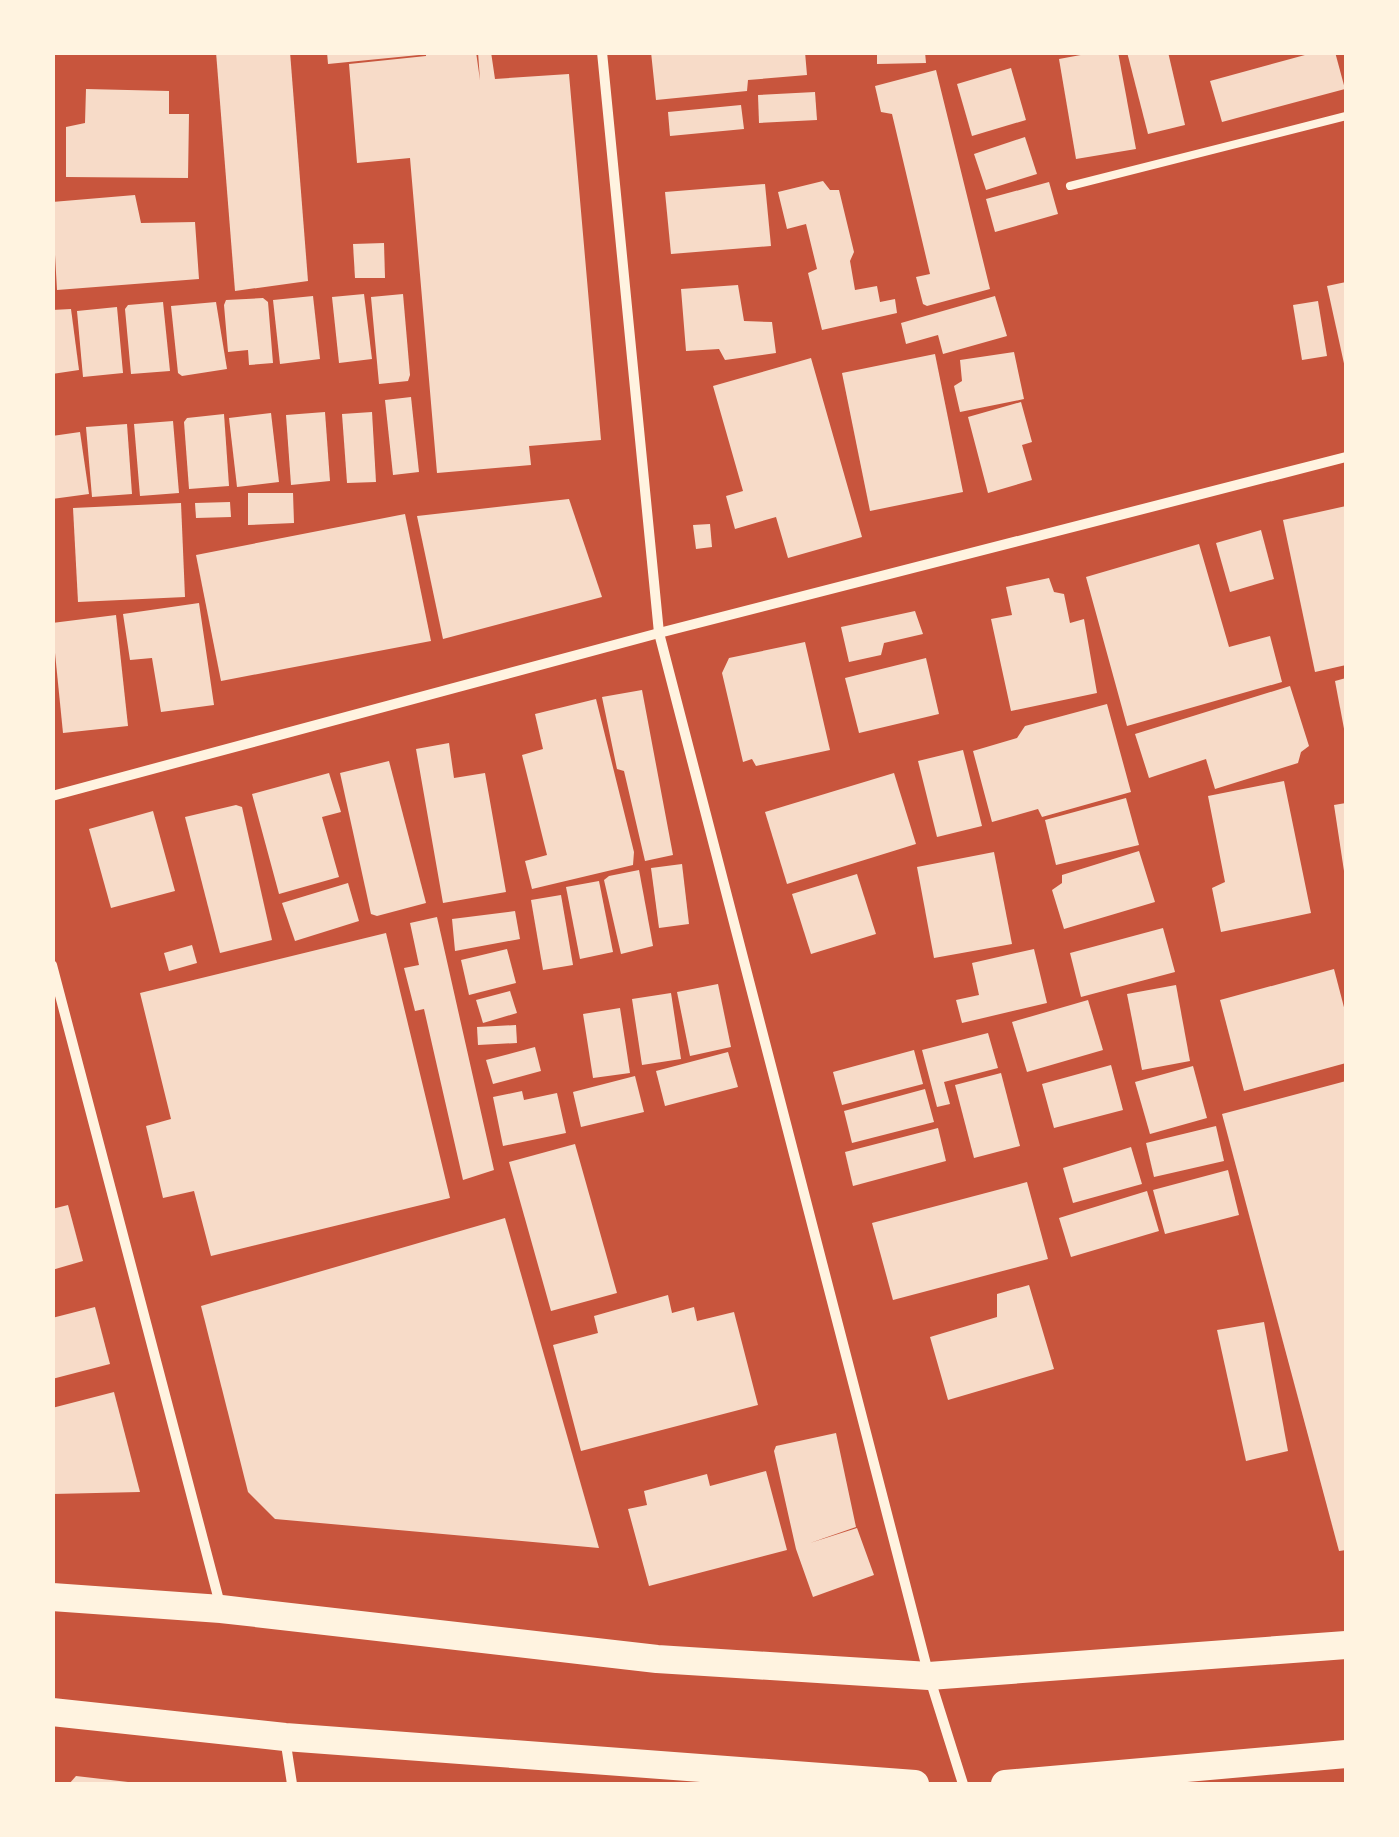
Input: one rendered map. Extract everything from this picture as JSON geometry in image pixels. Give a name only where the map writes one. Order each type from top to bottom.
[{"type":"highway","points":[[52,1597],[221,1609],[657,1659],[928,1676],[1346,1645]]},
{"type":"highway","points":[[52,1712],[285,1737],[914,1784]]},
{"type":"highway","points":[[1005,1784],[1346,1754]]},
{"type":"street","points":[[602,52],[658,632],[928,1676],[963,1784]]},
{"type":"street","points":[[52,796],[658,632],[1346,457]]},
{"type":"street","points":[[52,965],[221,1609]]},
{"type":"street","points":[[285,1737],[292,1784]]},
{"type":"lane","points":[[1070,186],[1346,116]]},
{"type":"building","points":[[216,52],[290,52],[308,281],[235,291]]},
{"type":"building","points":[[327,52],[418,52],[419,55],[328,64]]},
{"type":"building","points":[[426,52],[476,52],[480,80],[478,52],[491,52],[495,79],[569,74],[601,440],[529,446],[531,465],[437,473],[410,158],[357,163],[349,64],[426,56]]},
{"type":"building","points":[[651,52],[805,52],[807,75],[748,80],[747,91],[656,100]]},
{"type":"building","points":[[877,52],[925,52],[926,63],[877,64]]},
{"type":"building","points":[[1118,52],[1136,149],[1076,159],[1059,59]]},
{"type":"building","points":[[1127,52],[1168,52],[1185,125],[1148,134]]},
{"type":"building","points":[[1316,52],[1335,52],[1345,89],[1222,122],[1210,81]]},
{"type":"building","points":[[1011,68],[1026,120],[972,136],[957,84]]},
{"type":"building","points":[[936,70],[990,289],[927,306],[923,304],[916,277],[930,274],[892,114],[881,112],[875,86]]},
{"type":"building","points":[[86,89],[169,91],[169,114],[189,114],[188,178],[66,177],[66,127],[85,123]]},
{"type":"building","points":[[815,92],[817,120],[759,123],[758,95]]},
{"type":"building","points":[[741,105],[744,129],[670,136],[668,112]]},
{"type":"building","points":[[1025,137],[1037,174],[986,190],[974,154]]},
{"type":"building","points":[[823,181],[830,190],[839,190],[854,252],[850,261],[855,290],[877,286],[880,302],[895,299],[897,313],[822,330],[808,273],[817,269],[806,224],[787,229],[778,192]]},
{"type":"building","points":[[1049,182],[1058,214],[995,232],[986,199]]},
{"type":"building","points":[[765,184],[771,246],[671,254],[665,192]]},
{"type":"building","points":[[135,195],[141,223],[195,222],[199,279],[57,290],[52,202]]},
{"type":"building","points":[[384,243],[385,278],[355,278],[353,244]]},
{"type":"building","points":[[1346,282],[1346,368],[1345,368],[1327,286]]},
{"type":"building","points":[[738,285],[744,321],[772,322],[776,353],[725,360],[719,349],[686,351],[681,289]]},
{"type":"building","points":[[364,294],[372,359],[339,363],[332,297]]},
{"type":"building","points":[[403,294],[410,375],[408,381],[379,384],[371,297]]},
{"type":"building","points":[[313,296],[320,359],[280,364],[273,300]]},
{"type":"building","points":[[995,296],[1007,336],[943,354],[938,335],[906,344],[901,323]]},
{"type":"building","points":[[263,298],[268,302],[273,363],[249,365],[248,350],[228,352],[224,305],[226,300]]},
{"type":"building","points":[[1318,301],[1327,356],[1302,360],[1293,305]]},
{"type":"building","points":[[163,302],[170,371],[131,374],[125,309],[128,305]]},
{"type":"building","points":[[216,302],[227,369],[182,376],[178,373],[171,306]]},
{"type":"building","points":[[117,307],[123,373],[83,377],[77,311]]},
{"type":"building","points":[[71,309],[79,370],[52,374],[52,310]]},
{"type":"building","points":[[1014,352],[1024,399],[960,412],[954,386],[962,381],[960,360]]},
{"type":"building","points":[[935,354],[963,492],[870,511],[842,373]]},
{"type":"building","points":[[811,358],[862,537],[788,558],[776,517],[735,529],[726,496],[743,491],[713,386]]},
{"type":"building","points":[[411,397],[419,472],[393,475],[385,400]]},
{"type":"building","points":[[1021,402],[1032,442],[1022,445],[1032,480],[988,493],[968,417]]},
{"type":"building","points":[[325,412],[330,481],[291,485],[286,415]]},
{"type":"building","points":[[372,412],[376,482],[347,483],[342,414]]},
{"type":"building","points":[[271,413],[279,482],[237,487],[229,418]]},
{"type":"building","points":[[224,414],[229,486],[189,489],[184,422],[187,418]]},
{"type":"building","points":[[173,421],[179,493],[140,496],[134,424]]},
{"type":"building","points":[[127,424],[132,494],[92,497],[86,427]]},
{"type":"building","points":[[80,432],[89,494],[52,499],[52,436]]},
{"type":"building","points":[[248,493],[293,493],[294,523],[248,525]]},
{"type":"building","points":[[569,499],[602,597],[443,639],[417,516]]},
{"type":"building","points":[[230,502],[231,517],[196,518],[195,503]]},
{"type":"building","points":[[181,503],[185,597],[78,602],[73,508]]},
{"type":"building","points":[[1346,506],[1346,665],[1315,672],[1283,520]]},
{"type":"building","points":[[405,514],[431,641],[221,681],[196,555]]},
{"type":"building","points":[[710,524],[712,547],[696,549],[693,525]]},
{"type":"building","points":[[1261,530],[1274,579],[1230,592],[1216,543]]},
{"type":"building","points":[[1199,544],[1229,647],[1270,636],[1282,682],[1127,726],[1086,577]]},
{"type":"building","points":[[1049,578],[1054,592],[1064,594],[1070,623],[1084,619],[1097,693],[1011,711],[991,619],[1012,615],[1006,587]]},
{"type":"building","points":[[199,603],[214,705],[161,712],[152,658],[130,660],[123,614]]},
{"type":"building","points":[[915,611],[923,634],[884,643],[881,655],[849,662],[841,627]]},
{"type":"building","points":[[116,615],[128,726],[63,733],[52,623]]},
{"type":"building","points":[[805,642],[830,750],[756,766],[752,759],[743,762],[722,673],[729,658]]},
{"type":"building","points":[[926,658],[939,714],[859,733],[845,678]]},
{"type":"building","points":[[1346,678],[1346,734],[1345,734],[1335,681]]},
{"type":"building","points":[[1290,686],[1309,746],[1301,752],[1298,763],[1215,789],[1206,759],[1149,778],[1135,734]]},
{"type":"building","points":[[642,690],[673,855],[645,861],[624,771],[617,769],[602,697]]},
{"type":"building","points":[[596,699],[634,852],[633,865],[532,889],[525,861],[547,855],[522,755],[543,749],[535,714]]},
{"type":"building","points":[[1107,704],[1131,792],[1042,817],[1038,809],[992,822],[973,751],[1017,738],[1025,726]]},
{"type":"building","points":[[449,743],[454,778],[485,773],[506,892],[443,903],[416,749]]},
{"type":"building","points":[[963,750],[982,826],[937,837],[918,761]]},
{"type":"building","points":[[389,761],[426,903],[377,916],[371,914],[340,773]]},
{"type":"building","points":[[329,773],[341,812],[322,817],[339,877],[279,894],[252,794]]},
{"type":"building","points":[[894,773],[916,844],[787,884],[765,812]]},
{"type":"building","points":[[1284,781],[1311,913],[1221,932],[1212,888],[1225,882],[1208,796]]},
{"type":"building","points":[[1126,798],[1139,845],[1056,865],[1045,820]]},
{"type":"building","points":[[1346,803],[1346,871],[1344,871],[1334,805]]},
{"type":"building","points":[[236,805],[242,807],[272,940],[220,953],[185,817]]},
{"type":"building","points":[[153,811],[175,891],[111,908],[89,829]]},
{"type":"building","points":[[1139,851],[1155,902],[1064,929],[1052,890],[1062,883],[1062,875]]},
{"type":"building","points":[[994,852],[1012,944],[934,958],[917,867]]},
{"type":"building","points":[[682,864],[689,924],[659,928],[651,868]]},
{"type":"building","points":[[639,870],[653,946],[621,954],[604,880]]},
{"type":"building","points":[[857,874],[876,934],[811,954],[792,894]]},
{"type":"building","points":[[599,881],[613,952],[580,959],[566,887]]},
{"type":"building","points":[[348,883],[359,921],[295,941],[282,903]]},
{"type":"building","points":[[561,895],[573,965],[543,970],[531,900]]},
{"type":"building","points":[[515,911],[520,939],[455,951],[452,919]]},
{"type":"building","points":[[437,917],[494,1170],[463,1180],[424,1009],[415,1011],[404,968],[419,965],[410,923]]},
{"type":"building","points":[[1163,928],[1175,972],[1081,997],[1070,953]]},
{"type":"building","points":[[386,933],[450,1198],[211,1256],[194,1191],[163,1198],[146,1126],[171,1119],[140,993]]},
{"type":"building","points":[[192,945],[197,963],[169,971],[164,953]]},
{"type":"building","points":[[507,949],[516,983],[469,995],[461,960]]},
{"type":"building","points":[[1034,949],[1047,1003],[962,1023],[956,1000],[979,995],[972,963]]},
{"type":"building","points":[[1334,969],[1346,1015],[1346,1063],[1244,1091],[1220,1000]]},
{"type":"building","points":[[718,984],[731,1047],[690,1056],[677,992]]},
{"type":"building","points":[[1176,985],[1190,1061],[1142,1070],[1127,994]]},
{"type":"building","points":[[510,991],[517,1013],[483,1023],[476,1000]]},
{"type":"building","points":[[671,993],[681,1059],[642,1065],[632,999]]},
{"type":"building","points":[[1088,1000],[1103,1050],[1027,1072],[1012,1022]]},
{"type":"building","points":[[620,1008],[630,1073],[593,1078],[583,1014]]},
{"type":"building","points":[[516,1025],[517,1043],[478,1045],[477,1027]]},
{"type":"building","points":[[988,1033],[998,1068],[944,1082],[950,1104],[937,1107],[922,1050]]},
{"type":"building","points":[[535,1047],[541,1071],[493,1084],[486,1060]]},
{"type":"building","points":[[914,1050],[923,1084],[842,1105],[833,1072]]},
{"type":"building","points":[[728,1052],[738,1087],[665,1106],[656,1071]]},
{"type":"building","points":[[1111,1065],[1123,1110],[1054,1128],[1042,1084]]},
{"type":"building","points":[[1193,1066],[1207,1118],[1150,1134],[1135,1082]]},
{"type":"building","points":[[1001,1073],[1020,1146],[974,1158],[955,1085]]},
{"type":"building","points":[[635,1076],[644,1112],[581,1127],[573,1092]]},
{"type":"building","points":[[1346,1081],[1346,1550],[1339,1551],[1222,1114]]},
{"type":"building","points":[[925,1089],[934,1122],[852,1143],[844,1111]]},
{"type":"building","points":[[522,1091],[524,1100],[557,1093],[566,1133],[503,1146],[493,1097]]},
{"type":"building","points":[[1216,1126],[1224,1161],[1154,1177],[1146,1143]]},
{"type":"building","points":[[938,1128],[946,1161],[853,1186],[845,1152]]},
{"type":"building","points":[[575,1144],[617,1293],[551,1311],[509,1162]]},
{"type":"building","points":[[1131,1147],[1142,1184],[1073,1203],[1063,1168]]},
{"type":"building","points":[[1228,1170],[1239,1215],[1165,1234],[1153,1190]]},
{"type":"building","points":[[1027,1182],[1048,1259],[893,1300],[872,1223]]},
{"type":"building","points":[[1147,1191],[1159,1231],[1071,1257],[1059,1218]]},
{"type":"building","points":[[68,1205],[83,1261],[52,1270],[52,1209]]},
{"type":"building","points":[[505,1218],[599,1548],[275,1519],[248,1492],[201,1306]]},
{"type":"building","points":[[1029,1285],[1054,1369],[948,1400],[930,1337],[997,1317],[997,1294]]},
{"type":"building","points":[[668,1295],[672,1313],[694,1307],[697,1321],[734,1312],[758,1405],[581,1451],[553,1345],[598,1333],[594,1316]]},
{"type":"building","points":[[95,1307],[110,1364],[52,1379],[52,1318]]},
{"type":"building","points":[[1264,1322],[1288,1451],[1246,1461],[1217,1330]]},
{"type":"building","points":[[114,1392],[140,1492],[52,1494],[52,1408]]},
{"type":"building","points":[[836,1433],[856,1527],[810,1543],[857,1528],[874,1575],[813,1597],[796,1549],[774,1451],[776,1446]]},
{"type":"building","points":[[766,1471],[787,1550],[649,1586],[628,1509],[647,1505],[644,1491],[707,1474],[710,1486]]},
{"type":"building","points":[[76,1776],[128,1782],[128,1784],[69,1784]]}]
